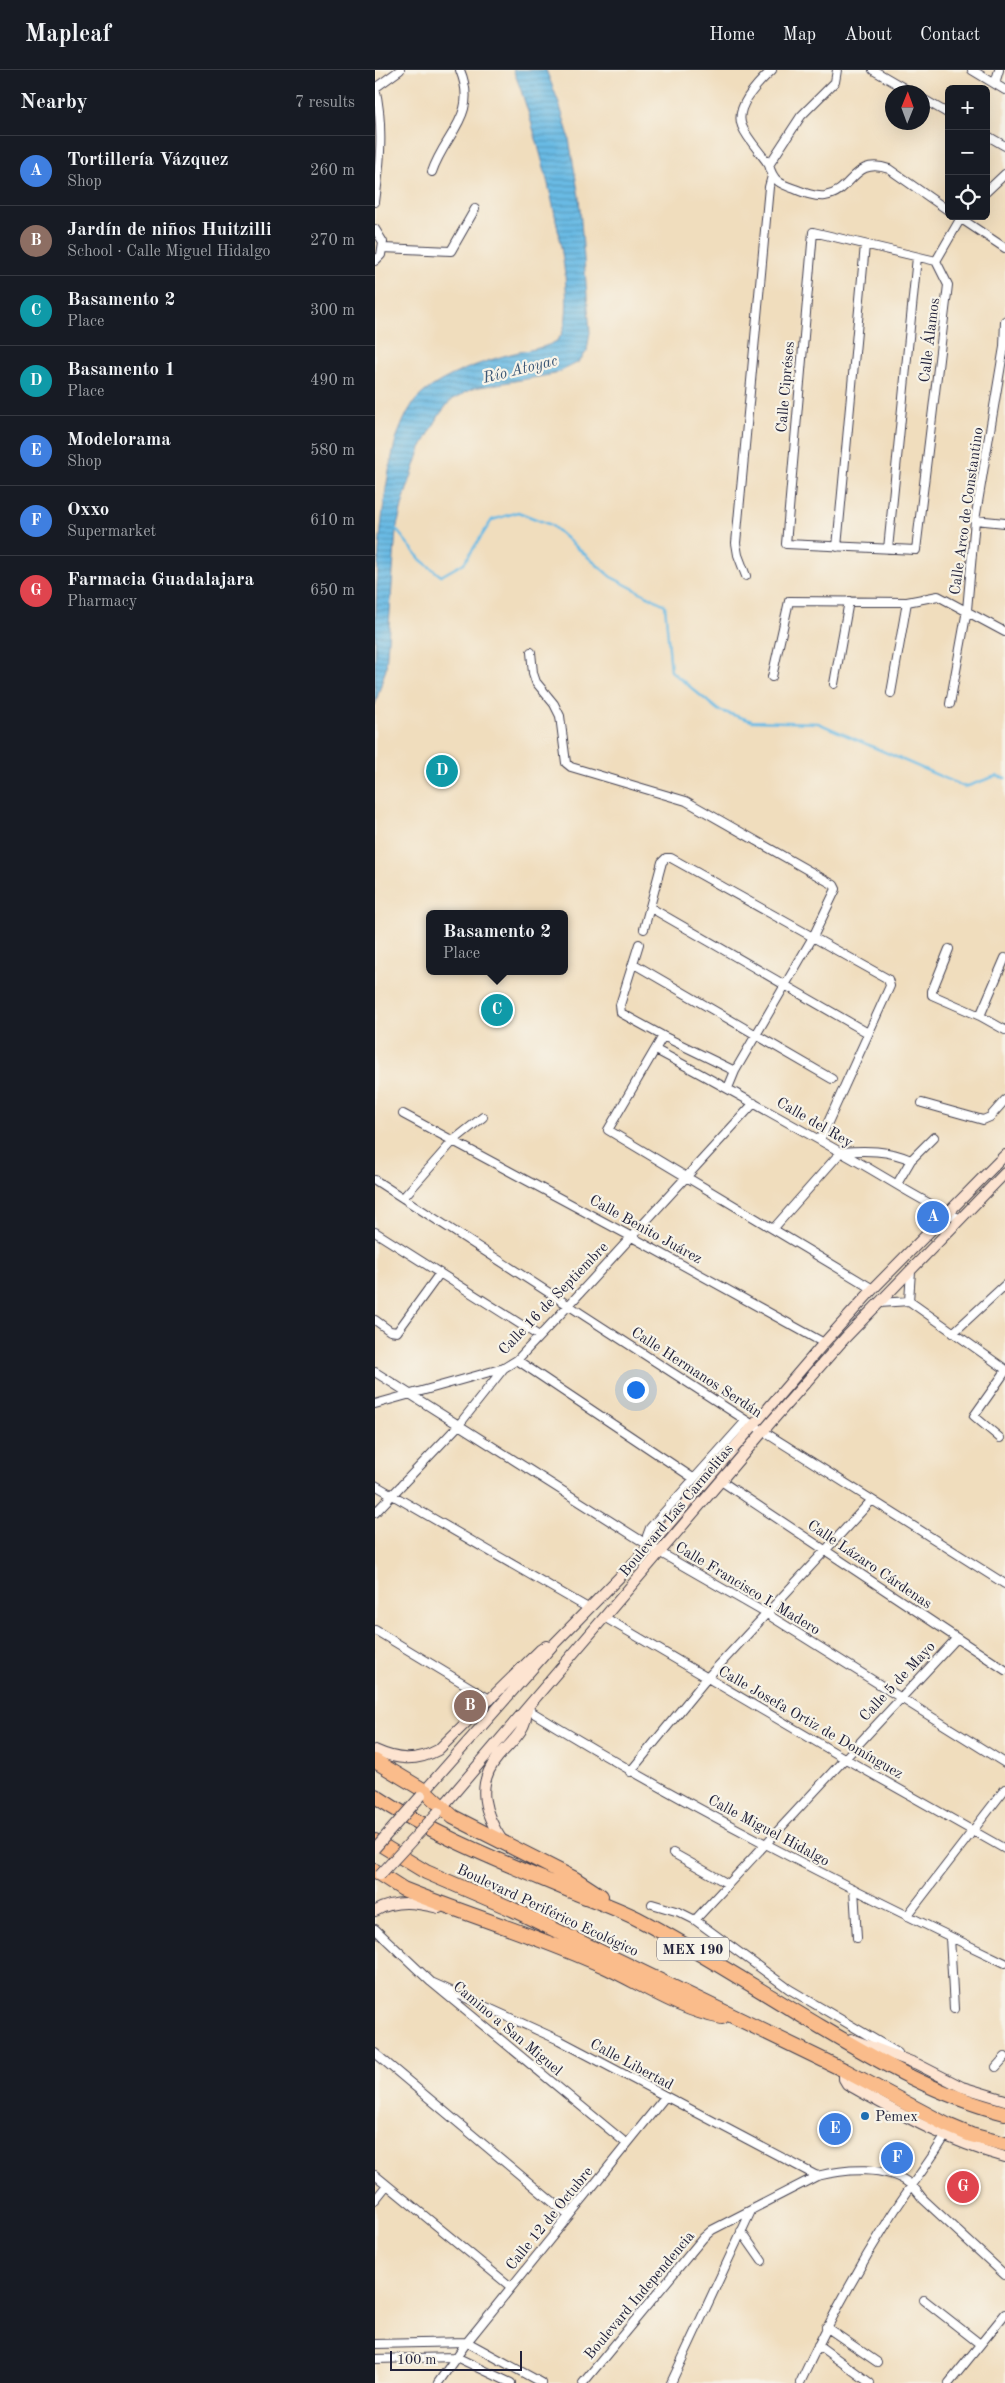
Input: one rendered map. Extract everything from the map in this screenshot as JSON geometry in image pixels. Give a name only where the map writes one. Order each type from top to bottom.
[{"type":"highway","points":[[375,1761],[423,1793],[440,1810],[575,1879],[635,1918]]},
{"type":"highway","name":"Boulevard Periférico Ecológico","points":[[375,1796],[396,1810],[491,1856],[635,1918],[698,1951],[786,2008],[873,2059],[923,2085],[977,2106],[1005,2113]]},
{"type":"highway","name":"Boulevard Periférico Ecológico","points":[[375,1841],[426,1872],[512,1909],[844,2070],[947,2125],[971,2135],[1005,2144]]},
{"type":"highway","points":[[377,1875],[403,1889],[464,1914],[506,1927],[596,1962],[701,2013],[740,2020]]},
{"type":"main road","name":"Boulevard Las Carmelitas","points":[[375,1848],[554,1644],[649,1546],[873,1289],[1005,1155]]},
{"type":"main road","name":"Boulevard Las Carmelitas","points":[[377,1875],[440,1810],[659,1552],[845,1338],[1005,1173]]},
{"type":"main road","points":[[375,1750],[408,1760],[428,1755],[438,1750],[540,1650],[554,1644]]},
{"type":"main road","points":[[504,1842],[486,1813],[484,1798],[486,1783],[497,1759],[522,1732],[526,1724],[527,1709]]},
{"type":"main road","points":[[375,1911],[393,1902],[415,1903],[464,1914]]},
{"type":"main road","name":"Boulevard Periférico Ecológico","points":[[820,2027],[917,2064],[957,2085],[1005,2100]]},
{"type":"main road","points":[[844,2070],[844,2079],[847,2084],[945,2138],[970,2148],[1005,2157]]},
{"type":"street","points":[[375,202],[381,153],[380,110],[375,88],[400,70]]},
{"type":"street","points":[[433,172],[437,158],[458,127],[462,115],[465,93],[460,70]]},
{"type":"street","points":[[772,70],[764,77],[741,109],[741,117],[742,126],[769,165],[772,176],[779,184],[816,196],[828,196],[837,191],[863,169],[871,166],[880,166],[889,169],[945,208]]},
{"type":"street","points":[[873,70],[884,73],[901,85]]},
{"type":"street","points":[[973,70],[1005,90]]},
{"type":"street","points":[[995,83],[999,70]]},
{"type":"street","points":[[769,165],[801,116],[835,82],[837,72]]},
{"type":"street","points":[[930,103],[945,112]]},
{"type":"street","points":[[990,137],[1005,146]]},
{"type":"street","points":[[990,188],[1005,174]]},
{"type":"street","points":[[746,576],[738,555],[736,543],[769,187],[772,176]]},
{"type":"street","points":[[383,248],[451,251],[475,208]]},
{"type":"street","points":[[917,257],[888,549],[837,547],[865,245],[917,257],[936,262],[958,220]]},
{"type":"street","points":[[964,220],[1005,248]]},
{"type":"street","points":[[375,229],[381,236],[383,248],[375,261]]},
{"type":"street","name":"Calle Cipréses","points":[[837,547],[786,544],[813,232],[865,245]]},
{"type":"street","name":"Calle Álamos","points":[[888,549],[916,550],[949,288],[936,262]]},
{"type":"street","name":"Calle Arco de Constantino","points":[[950,704],[967,610],[975,520],[1004,347],[1005,321]]},
{"type":"street","points":[[975,520],[1005,523]]},
{"type":"street","points":[[772,677],[789,601],[907,602],[938,596],[1005,632]]},
{"type":"street","points":[[834,684],[849,601]]},
{"type":"street","points":[[891,693],[907,602]]},
{"type":"street","points":[[531,652],[536,682],[554,704],[560,716],[566,763],[571,767],[685,801],[834,884],[836,889],[813,937],[727,1088]]},
{"type":"street","points":[[644,929],[651,908],[660,867],[666,858],[671,858],[888,979],[890,986],[820,1140]]},
{"type":"street","points":[[651,908],[868,1033]]},
{"type":"street","points":[[639,944],[620,1005],[621,1013],[735,1072]]},
{"type":"street","points":[[949,949],[932,995],[980,1016],[1005,1030]]},
{"type":"street","points":[[980,1016],[1005,958]]},
{"type":"street","points":[[634,964],[832,1079]]},
{"type":"street","points":[[663,1036],[607,1130],[873,1289]]},
{"type":"street","name":"Calle del Rey","points":[[656,1050],[820,1140],[948,1214],[961,1219]]},
{"type":"street","points":[[923,1103],[983,1120],[990,1117],[1005,1100]]},
{"type":"street","name":"Calle 16 de Septiembre","points":[[375,1514],[458,1426],[504,1368],[517,1360],[569,1305],[754,1103]]},
{"type":"street","name":"Calle Benito Juárez","points":[[403,1114],[631,1236],[824,1343]]},
{"type":"street","points":[[403,1198],[454,1140],[483,1117]]},
{"type":"street","points":[[897,1184],[911,1160],[935,1137]]},
{"type":"street","points":[[773,1229],[841,1152],[863,1150],[887,1152],[911,1160]]},
{"type":"street","name":"Calle Hermanos Serdán","points":[[375,1180],[763,1431],[1005,1584]]},
{"type":"street","points":[[375,1232],[539,1336]]},
{"type":"street","points":[[909,1302],[911,1271]]},
{"type":"street","points":[[375,1320],[390,1331],[397,1332],[440,1273]]},
{"type":"street","points":[[953,1333],[1005,1285]]},
{"type":"street","points":[[880,1303],[909,1302],[1005,1370],[973,1416],[1000,1438]]},
{"type":"street","points":[[517,1360],[693,1478]]},
{"type":"street","points":[[375,1404],[504,1368]]},
{"type":"street","name":"Calle Francisco I. Madero","points":[[375,1372],[649,1546],[767,1614],[1005,1763]]},
{"type":"street","name":"Boulevard Las Carmelitas","points":[[649,1546],[647,1536],[650,1528],[693,1478],[743,1424],[754,1425]]},
{"type":"street","name":"Calle Lázaro Cárdenas","points":[[721,1480],[1005,1670]]},
{"type":"street","points":[[375,1484],[588,1608]]},
{"type":"street","points":[[630,1772],[708,1676],[872,1500]]},
{"type":"street","name":"Calle Josefa Ortiz de Domínguez","points":[[605,1617],[708,1676],[844,1758],[1005,1849]]},
{"type":"street","points":[[375,1630],[491,1700]]},
{"type":"street","name":"Calle 5 de Mayo","points":[[695,1920],[763,1844],[957,1638]]},
{"type":"street","name":"Calle Miguel Hidalgo","points":[[527,1709],[630,1772],[763,1844],[1005,1963]]},
{"type":"street","points":[[907,1916],[1005,1789]]},
{"type":"street","points":[[673,1853],[729,1884]]},
{"type":"street","points":[[854,1889],[857,1938]]},
{"type":"street","points":[[652,1904],[679,1912],[695,1920],[789,1989],[917,2064]]},
{"type":"street","name":"Camino a San Miguel","points":[[375,1929],[431,1982],[627,2144]]},
{"type":"street","points":[[950,1936],[954,2009]]},
{"type":"street","name":"Calle Libertad","points":[[431,1982],[559,2040],[817,2176]]},
{"type":"street","points":[[375,2053],[569,2216]]},
{"type":"street","points":[[996,2067],[1005,2057]]},
{"type":"street","name":"Calle 12 de Octubre","points":[[437,2383],[467,2342],[665,2097]]},
{"type":"street","points":[[801,2383],[826,2327],[887,2223],[945,2138]]},
{"type":"street","name":"Boulevard Independencia","points":[[583,2383],[703,2238],[712,2230],[817,2176],[832,2172],[866,2171],[901,2178],[912,2185]]},
{"type":"street","points":[[375,2175],[511,2287]]},
{"type":"street","points":[[375,2200],[387,2185]]},
{"type":"street","points":[[912,2185],[923,2199],[1005,2276]]},
{"type":"street","points":[[671,2383],[751,2211]]},
{"type":"street","points":[[741,2231],[762,2261]]},
{"type":"street","points":[[924,2300],[980,2344]]},
{"type":"street","points":[[949,2383],[1005,2314]]},
{"type":"street","points":[[826,2327],[877,2362]]},
{"type":"street","points":[[375,2344],[467,2342],[542,2383]]},
{"type":"street","points":[[818,2345],[870,2383]]},
{"type":"street","points":[[375,2359],[457,2357],[511,2383]]},
{"type":"water","name":"Río Atoyac","points":[[513,70],[546,70],[568,133],[579,197],[590,332],[587,351],[579,362],[555,374],[474,388],[450,401],[440,414],[421,448],[405,495],[396,530],[386,668],[375,705],[376,604],[380,537],[389,471],[396,439],[405,417],[420,396],[442,380],[513,353],[549,345],[555,342],[565,325],[566,295],[562,256],[554,211],[544,166]]},
{"type":"waterway","points":[[395,528],[421,560],[441,576],[464,563],[492,520],[518,512],[551,525],[611,577],[665,605],[671,671],[718,710],[752,721],[818,723],[965,787],[996,776],[1005,778]]},
{"type":"place","name":"Basamento 1","points":[[442,771]]},
{"type":"place","name":"Basamento 2","points":[[497,1010]]},
{"type":"place","name":"Tortillería Vázquez","points":[[933,1217]]},
{"type":"place","name":"Jardín de niños Huitzilli","points":[[470,1706]]},
{"type":"place","name":"Pemex","points":[[865,2116]]},
{"type":"place","name":"Modelorama","points":[[835,2129]]},
{"type":"place","name":"Oxxo","points":[[897,2158]]},
{"type":"place","name":"Farmacia Guadalajara","points":[[963,2187]]}]
